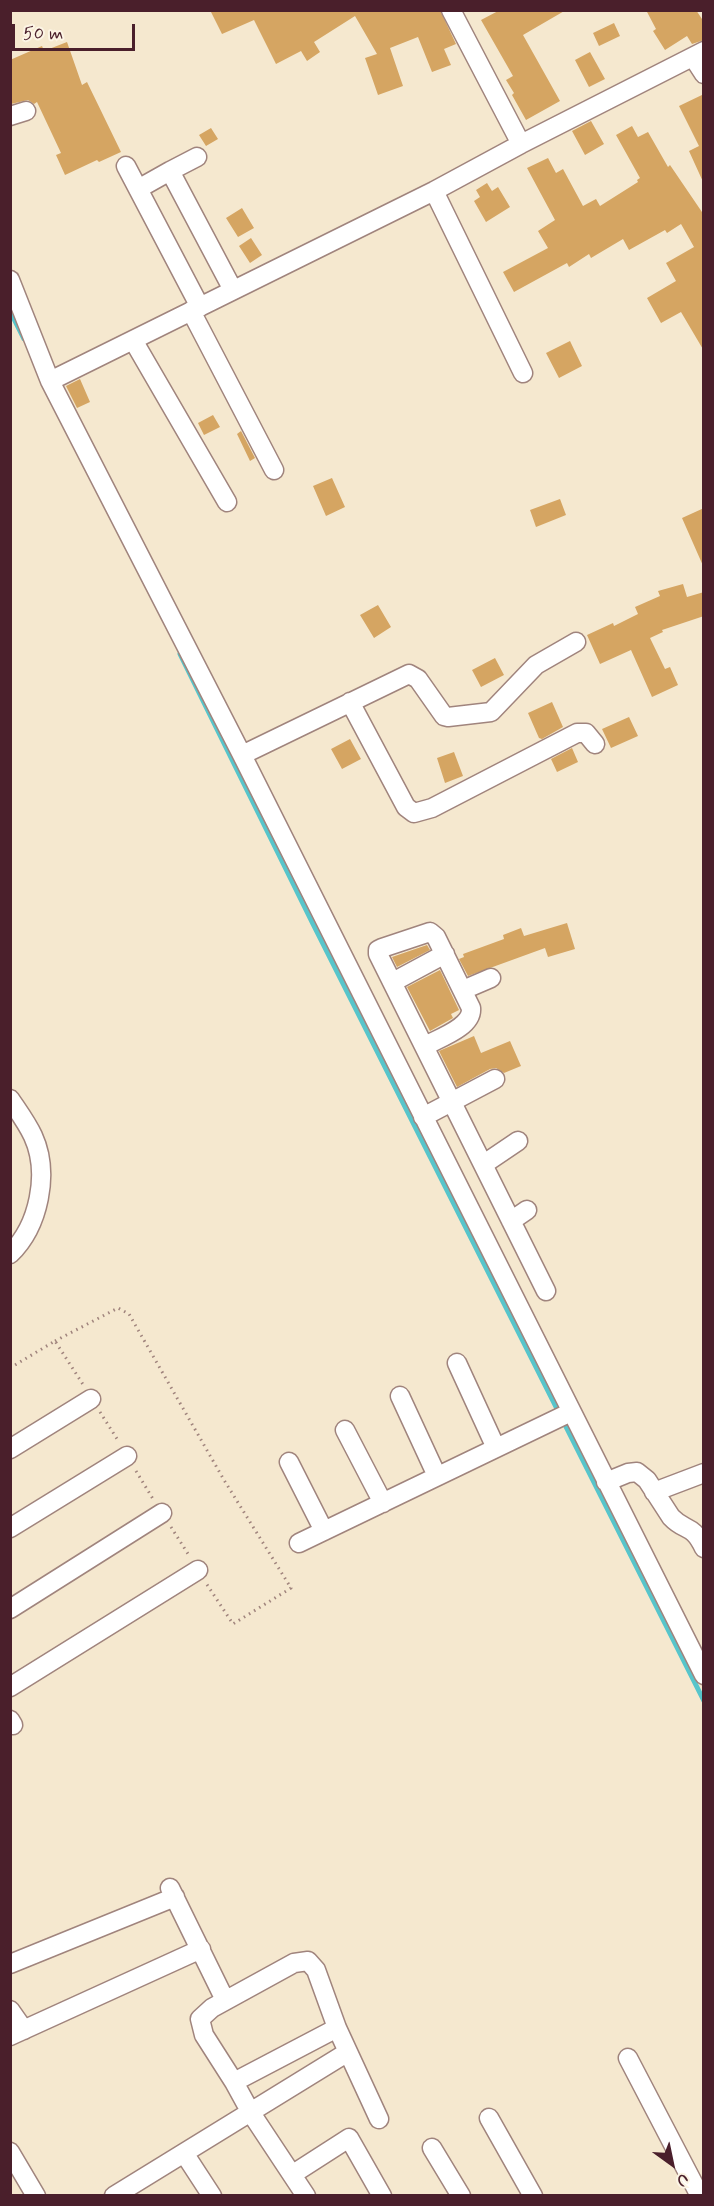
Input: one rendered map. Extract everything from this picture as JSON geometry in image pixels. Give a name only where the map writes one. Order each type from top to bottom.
[{"type":"street","points":[[451,10],[521,144]]},
{"type":"street","points":[[50,381],[434,191],[698,54],[704,74]]},
{"type":"street","points":[[138,189],[197,157]]},
{"type":"street","points":[[126,166],[274,470]]},
{"type":"street","points":[[170,171],[233,290]]},
{"type":"street","points":[[434,191],[523,373]]},
{"type":"street","points":[[10,280],[50,381],[242,755],[423,1116],[564,1415],[606,1482],[704,1675]]},
{"type":"street","points":[[133,340],[227,502]]},
{"type":"street","points":[[242,755],[409,674],[418,679],[444,716],[491,712],[536,665],[576,642]]},
{"type":"street","points":[[350,702],[406,807],[414,813],[432,808],[577,733],[586,732],[595,744]]},
{"type":"street","points":[[425,1046],[470,1019],[471,1008],[436,937],[430,932],[380,948],[377,951],[546,1291]]},
{"type":"street","points":[[393,982],[445,954]]},
{"type":"street","points":[[463,990],[491,978]]},
{"type":"street","points":[[423,1116],[495,1079]]},
{"type":"street","points":[[10,1099],[33,1136],[39,1155],[41,1176],[38,1199],[30,1225],[22,1242],[10,1254]]},
{"type":"street","points":[[484,1164],[518,1141]]},
{"type":"street","points":[[511,1221],[527,1210]]},
{"type":"street","points":[[457,1363],[496,1448]]},
{"type":"street","points":[[400,1395],[437,1476]]},
{"type":"street","points":[[10,1449],[91,1399]]},
{"type":"street","points":[[299,1543],[564,1415]]},
{"type":"street","points":[[345,1430],[383,1503]]},
{"type":"street","points":[[10,1528],[127,1456]]},
{"type":"street","points":[[289,1462],[324,1531]]},
{"type":"street","points":[[606,1482],[628,1473],[637,1472],[647,1480],[675,1521],[692,1529],[698,1535],[704,1548]]},
{"type":"street","points":[[654,1492],[704,1473]]},
{"type":"street","points":[[10,1609],[162,1513]]},
{"type":"street","points":[[10,1687],[198,1570]]},
{"type":"street","points":[[10,1964],[172,1893],[225,2001]]},
{"type":"street","points":[[10,2010],[17,2033],[201,1949]]},
{"type":"street","points":[[306,2196],[251,2113],[204,2035],[200,2019],[212,2008],[294,1963],[308,1961],[316,1970],[337,2028],[379,2119]]},
{"type":"street","points":[[234,2082],[337,2028]]},
{"type":"street","points":[[117,2195],[348,2052]]},
{"type":"street","points":[[628,2058],[700,2196]]},
{"type":"street","points":[[489,2118],[533,2196]]},
{"type":"street","points":[[293,2174],[349,2138],[382,2196]]},
{"type":"street","points":[[432,2148],[461,2196]]},
{"type":"street","points":[[10,2152],[36,2196]]},
{"type":"street","points":[[184,2153],[212,2196]]},
{"type":"path","points":[[55,1341],[118,1308],[129,1314],[224,1480],[291,1588],[234,1624]]},
{"type":"building","points":[[210,10],[440,10],[456,44],[444,49],[451,65],[432,72],[418,37],[390,48],[403,86],[378,95],[365,58],[377,54],[355,16],[314,42],[320,52],[307,61],[301,51],[276,64],[254,20],[222,34]]},
{"type":"building","points":[[500,10],[566,10],[523,35],[560,101],[526,120],[506,80],[513,76],[481,20]]},
{"type":"building","points":[[646,10],[696,10],[704,22],[704,40],[692,44],[687,36],[665,50],[653,31],[656,29]]},
{"type":"building","points":[[614,23],[620,36],[599,46],[593,33]]},
{"type":"building","points":[[67,42],[82,85],[87,82],[121,152],[65,175],[56,155],[61,153],[37,102],[34,104],[28,100],[11,104],[10,102],[10,60],[42,46],[44,51]]},
{"type":"building","points":[[590,52],[605,79],[589,87],[575,60]]},
{"type":"building","points":[[704,94],[704,184],[689,151],[699,146],[679,106]]},
{"type":"building","points":[[591,121],[604,144],[585,155],[572,131]]},
{"type":"building","points":[[632,126],[638,137],[648,132],[668,167],[670,165],[704,215],[704,351],[681,312],[661,323],[647,298],[676,281],[666,263],[694,247],[681,224],[629,250],[623,239],[591,258],[589,254],[569,267],[567,263],[514,292],[503,272],[548,248],[538,231],[555,220],[527,168],[548,158],[556,173],[563,169],[583,206],[596,199],[600,206],[638,182],[640,178],[616,135]]},
{"type":"building","points":[[211,128],[218,139],[206,146],[199,135]]},
{"type":"building","points":[[487,183],[492,191],[498,187],[510,207],[486,222],[474,201],[480,197],[476,190]]},
{"type":"building","points":[[242,208],[254,228],[238,237],[226,218]]},
{"type":"building","points":[[251,238],[262,255],[250,263],[239,246]]},
{"type":"building","points":[[570,341],[582,366],[559,378],[546,353]]},
{"type":"building","points":[[80,379],[90,402],[77,408],[66,386]]},
{"type":"building","points":[[213,415],[220,427],[204,435],[198,423]]},
{"type":"building","points":[[241,431],[255,458],[250,461],[237,434]]},
{"type":"building","points":[[332,478],[345,507],[326,516],[313,486]]},
{"type":"building","points":[[560,499],[566,515],[536,527],[530,510]]},
{"type":"building","points":[[704,508],[704,568],[682,518]]},
{"type":"building","points":[[683,584],[687,597],[704,592],[704,616],[662,630],[663,632],[650,638],[665,669],[670,667],[678,685],[652,697],[631,650],[600,664],[587,635],[613,623],[614,626],[638,614],[635,607],[660,596],[658,591]]},
{"type":"building","points":[[378,605],[391,627],[374,638],[360,615]]},
{"type":"building","points":[[495,658],[504,675],[481,687],[472,670]]},
{"type":"building","points":[[552,702],[563,727],[542,739],[539,738],[528,713]]},
{"type":"building","points":[[629,717],[638,736],[611,748],[602,729]]},
{"type":"building","points":[[350,739],[361,759],[342,769],[331,749]]},
{"type":"building","points":[[572,748],[578,762],[557,772],[551,759]]},
{"type":"building","points":[[454,752],[463,776],[445,783],[437,758]]},
{"type":"building","points":[[567,923],[575,949],[548,957],[545,948],[468,976],[459,959],[464,957],[463,954],[504,939],[503,935],[521,928],[524,936]]},
{"type":"building","points":[[427,945],[430,950],[397,967],[392,957]]},
{"type":"building","points":[[440,970],[459,1010],[451,1014],[453,1018],[430,1031],[407,987]]},
{"type":"building","points":[[474,1036],[481,1053],[510,1041],[521,1066],[504,1073],[496,1068],[490,1069],[457,1087],[439,1051]]},
{"type":"waterway","points":[[10,311],[24,339]]},
{"type":"waterway","points":[[180,654],[313,924],[704,1701]]}]
